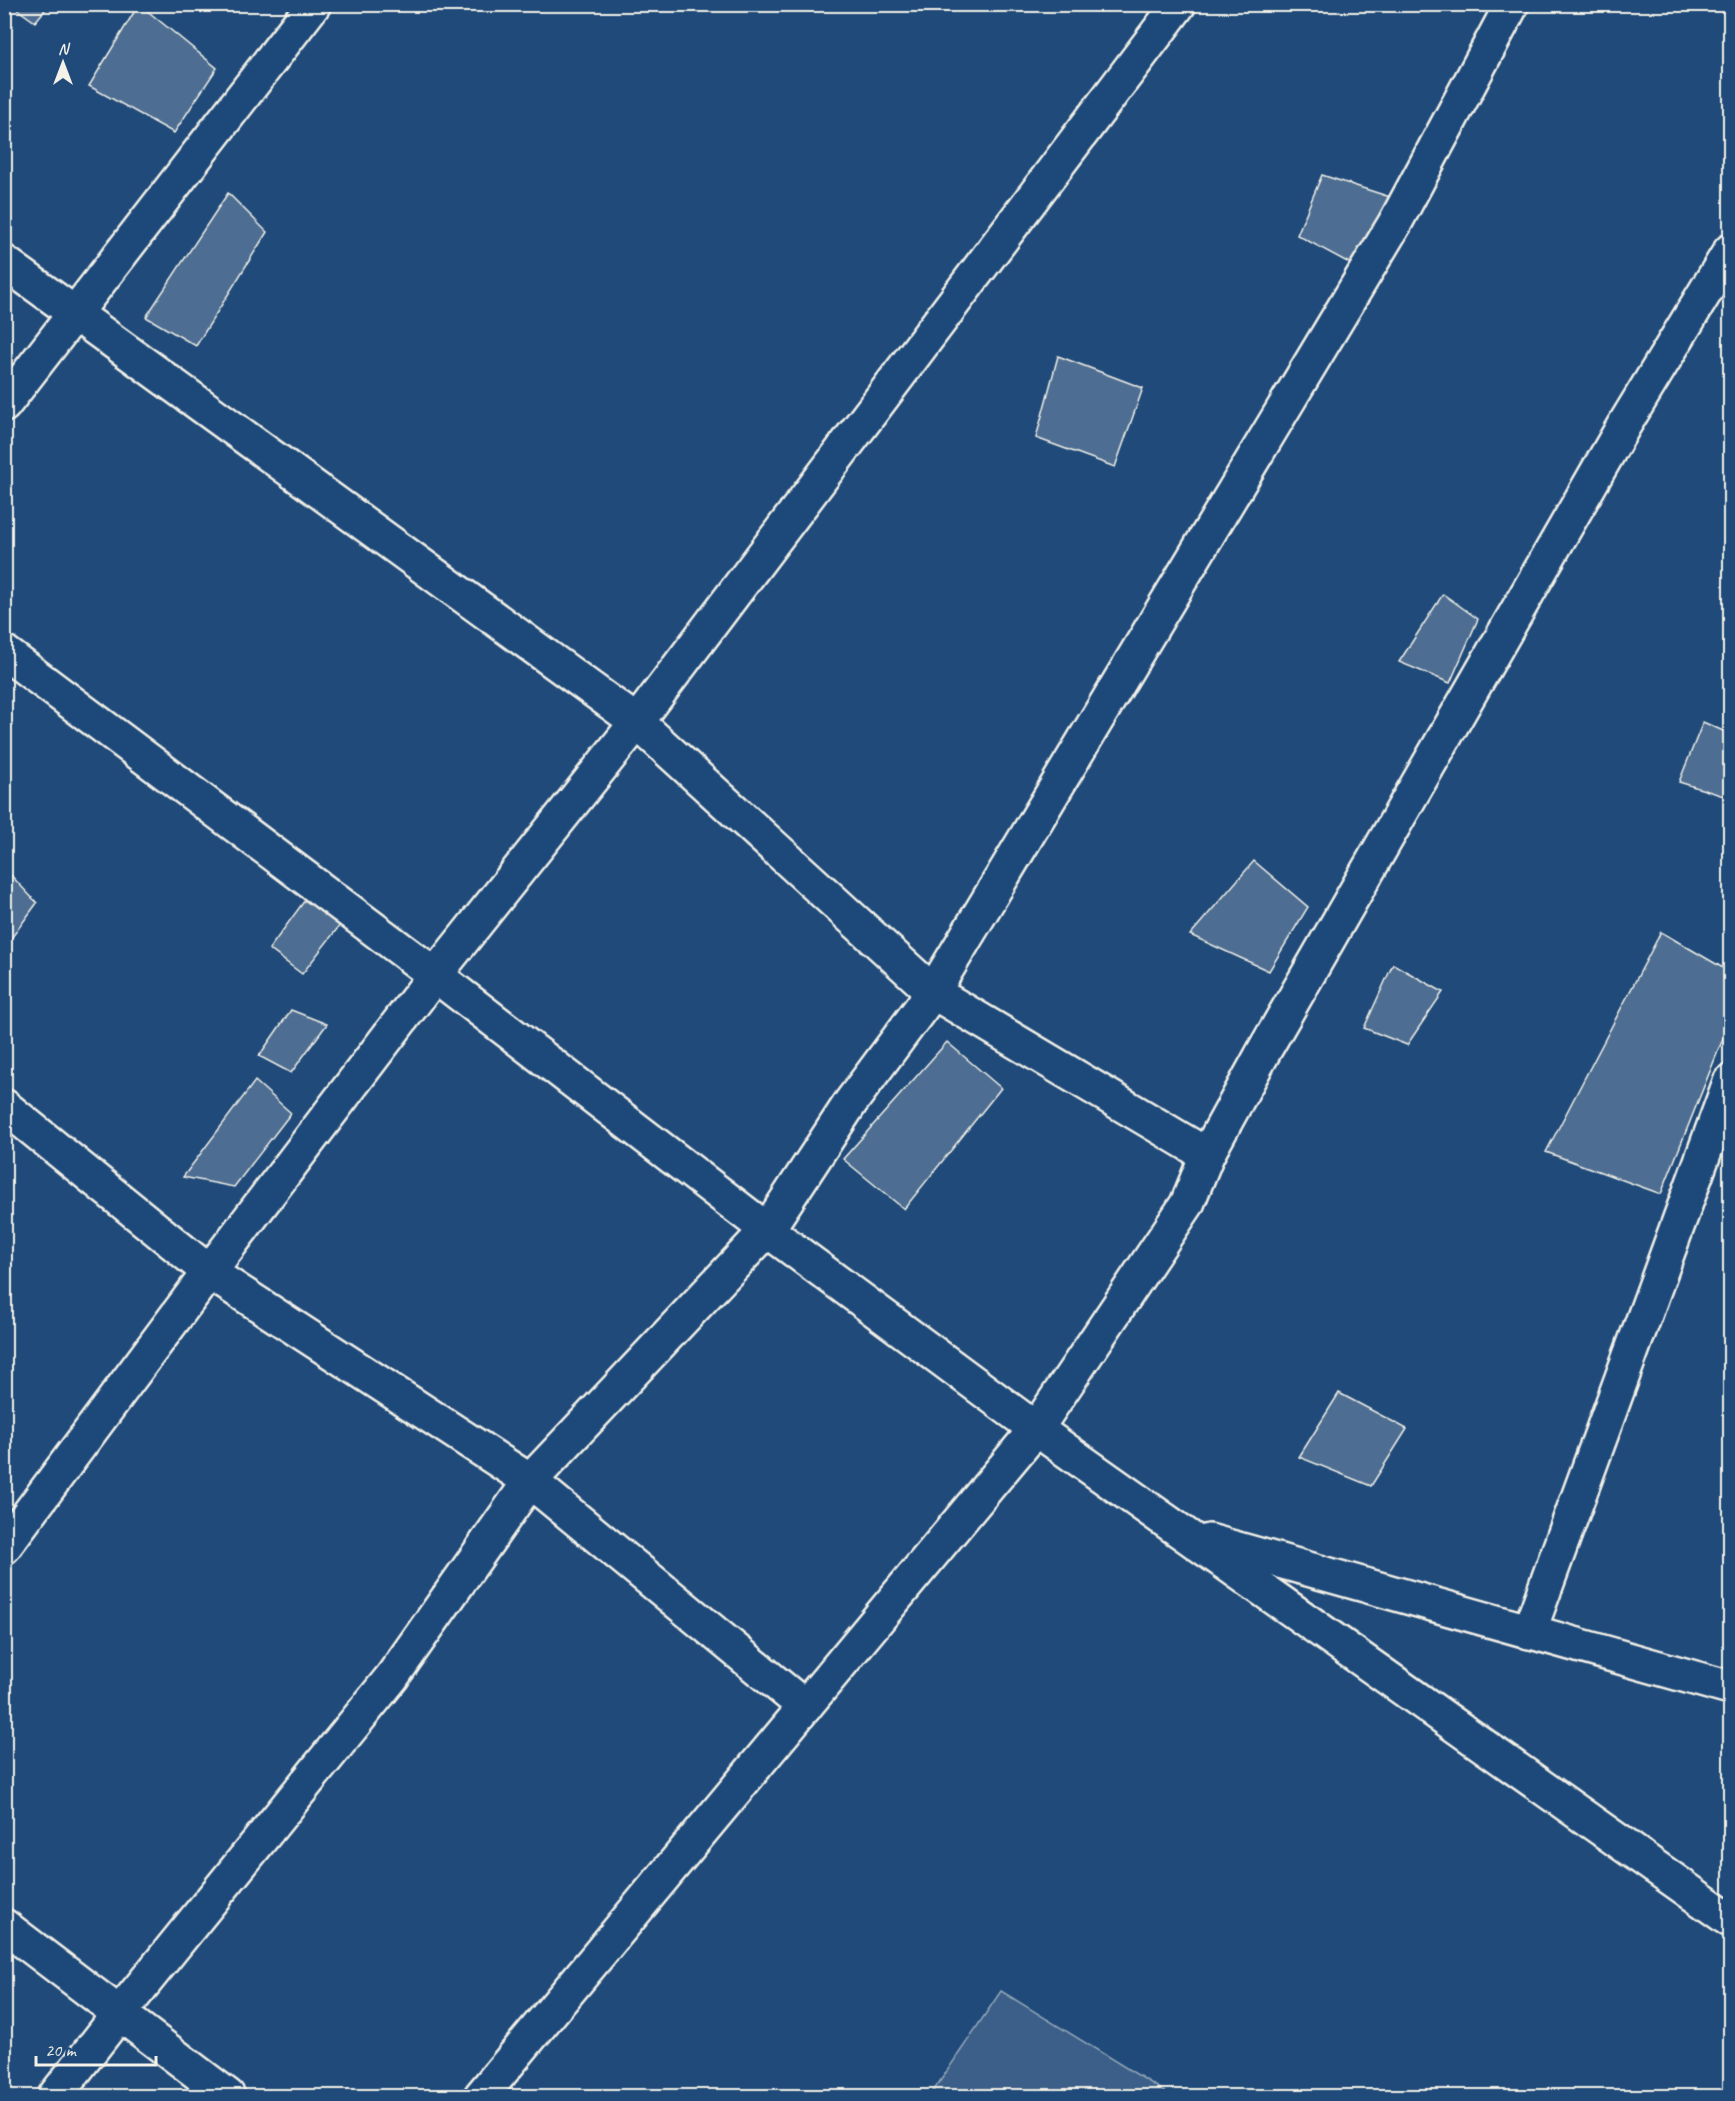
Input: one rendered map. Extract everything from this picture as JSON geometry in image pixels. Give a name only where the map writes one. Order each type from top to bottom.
[{"type":"street","points":[[4,405],[314,4]]},
{"type":"street","points":[[4,1547],[435,975],[637,722],[1179,4]]},
{"type":"street","points":[[55,2097],[119,2014],[392,1677],[530,1480],[767,1230],[851,1102],[933,992],[1395,223],[1512,4]]},
{"type":"street","points":[[481,2097],[1036,1429],[1187,1204],[1208,1155],[1264,1051],[1612,447],[1731,251]]},
{"type":"street","points":[[4,262],[637,722],[933,992],[1208,1155]]},
{"type":"street","points":[[4,652],[435,975],[767,1230],[1036,1429],[1731,1920]]},
{"type":"street","points":[[1529,1632],[1731,1082]]},
{"type":"street","points":[[4,1106],[209,1272],[530,1480],[805,1707]]},
{"type":"street","points":[[1187,1535],[1731,1688]]},
{"type":"street","points":[[4,1926],[228,2097]]},
{"type":"shaded area","points":[[1001,1991],[1172,2096],[930,2096]]},
{"type":"building","points":[[10,4],[50,4],[35,22]]},
{"type":"building","points":[[139,4],[217,68],[174,133],[89,86]]},
{"type":"building","points":[[1322,175],[1390,197],[1351,264],[1297,235]]},
{"type":"building","points":[[228,193],[267,232],[196,346],[146,317]]},
{"type":"building","points":[[1058,356],[1143,388],[1115,467],[1036,438]]},
{"type":"building","points":[[1443,594],[1478,619],[1450,683],[1399,662]]},
{"type":"building","points":[[1703,722],[1730,734],[1730,798],[1679,782]]},
{"type":"building","points":[[1254,861],[1308,907],[1269,971],[1190,935]]},
{"type":"building","points":[[4,868],[37,903],[4,948]]},
{"type":"building","points":[[305,900],[341,924],[302,974],[269,949]]},
{"type":"building","points":[[1661,932],[1730,972],[1730,1021],[1661,1194],[1546,1152]]},
{"type":"building","points":[[1393,964],[1443,992],[1407,1045],[1364,1028]]},
{"type":"building","points":[[291,1010],[327,1024],[291,1073],[259,1056]]},
{"type":"building","points":[[947,1042],[1001,1088],[904,1209],[843,1159]]},
{"type":"building","points":[[255,1081],[291,1113],[234,1187],[183,1177]]},
{"type":"building","points":[[1339,1393],[1407,1429],[1371,1486],[1299,1457]]}]
